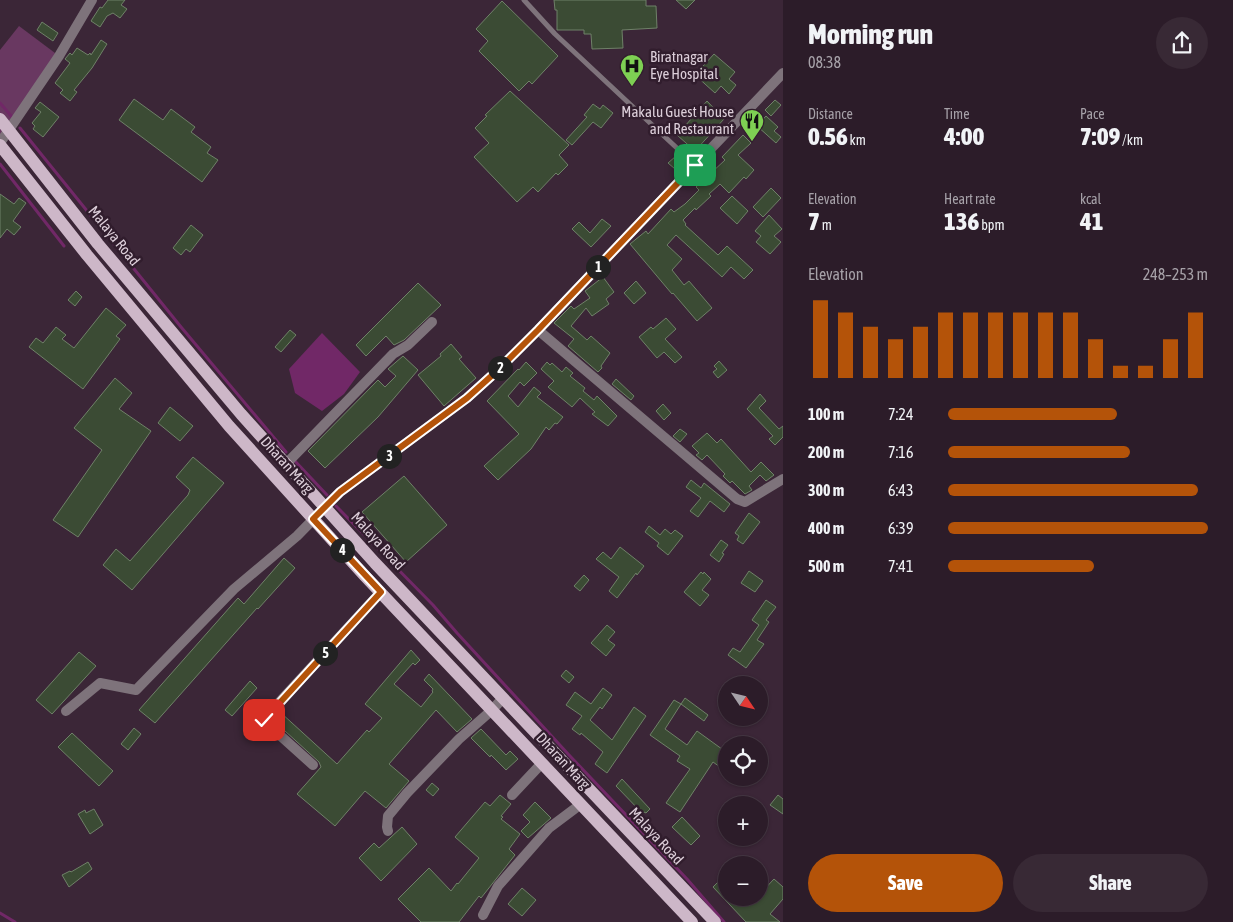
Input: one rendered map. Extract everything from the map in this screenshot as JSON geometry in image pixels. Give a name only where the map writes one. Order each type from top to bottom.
[{"type":"main road","name":"Malaya Road","points":[[0,119],[98,244],[222,392],[286,464],[375,563],[714,922]]},
{"type":"main road","name":"Dharan Marg","points":[[0,144],[87,255],[210,402],[313,519],[692,922]]},
{"type":"main road","points":[[210,402],[222,392]]},
{"type":"street","points":[[0,144],[59,56],[92,0]]},
{"type":"street","points":[[66,711],[100,684],[136,690],[234,589],[297,536],[340,492],[467,398],[538,330],[783,73]]},
{"type":"street","points":[[286,464],[393,354],[408,345],[432,322]]},
{"type":"street","points":[[538,330],[737,499],[746,502],[783,478]]},
{"type":"street","points":[[313,765],[264,720],[381,592]]},
{"type":"street","points":[[388,831],[388,816],[402,799],[458,739],[503,698]]},
{"type":"street","points":[[512,795],[542,763]]},
{"type":"street","points":[[483,915],[498,886],[549,828],[581,804]]},
{"type":"lane","points":[[524,0],[555,34],[695,165]]},
{"type":"shaded area","points":[[19,26],[59,56],[0,143],[0,50]]},
{"type":"shaded area","points":[[322,333],[360,372],[344,394],[322,411],[295,393],[289,369]]},
{"type":"building","points":[[108,0],[125,0],[121,5],[127,9],[120,18],[113,13],[107,16],[100,27],[91,21],[100,7],[102,8]]},
{"type":"building","name":"Biratnagar Eye Hospital","points":[[554,0],[646,0],[646,6],[656,6],[657,28],[622,30],[623,48],[592,49],[591,34],[584,34],[584,30],[557,30],[557,10],[555,10]]},
{"type":"building","points":[[676,0],[695,0],[686,9]]},
{"type":"building","points":[[502,1],[558,56],[532,84],[529,81],[519,91],[479,51],[488,41],[476,29]]},
{"type":"building","points":[[42,22],[58,33],[53,41],[37,30]]},
{"type":"building","points":[[101,40],[107,44],[92,68],[74,90],[77,92],[70,101],[60,93],[63,90],[55,83],[70,63],[65,59],[70,53],[72,55],[77,48],[91,55]]},
{"type":"building","points":[[714,54],[735,72],[729,79],[736,85],[729,94],[721,86],[715,93],[695,75]]},
{"type":"building","points":[[510,91],[569,145],[559,155],[568,165],[558,175],[556,173],[538,192],[533,187],[517,202],[474,157],[489,143],[475,128],[487,116],[485,115]]},
{"type":"building","points":[[134,99],[163,120],[171,109],[195,127],[191,132],[211,147],[207,153],[218,160],[202,182],[119,120]]},
{"type":"building","points":[[775,100],[781,105],[771,116],[765,110]]},
{"type":"building","points":[[707,101],[724,119],[695,151],[677,135]]},
{"type":"building","points":[[40,102],[59,117],[43,137],[33,129],[35,126],[32,123],[41,112],[35,108]]},
{"type":"building","points":[[593,104],[600,109],[603,105],[613,113],[601,128],[593,122],[572,145],[566,140],[587,117],[584,115]]},
{"type":"building","points":[[766,116],[778,127],[774,131],[781,137],[776,143],[757,126]]},
{"type":"building","points":[[743,135],[751,143],[738,155],[754,170],[746,179],[744,177],[729,193],[720,184],[709,194],[711,196],[683,220],[685,225],[718,255],[727,246],[753,270],[744,279],[731,267],[722,277],[676,235],[667,245],[682,259],[672,270],[684,285],[689,281],[712,308],[697,321],[630,244],[646,231],[648,234],[671,209],[674,212],[685,204],[699,190],[696,187],[725,160],[722,157]]},
{"type":"building","points":[[676,156],[682,162],[675,169],[668,163]]},
{"type":"building","points":[[771,188],[781,198],[763,217],[753,207]]},
{"type":"building","points":[[0,194],[14,204],[19,198],[26,203],[13,221],[21,227],[14,235],[7,229],[0,238]]},
{"type":"building","points":[[732,196],[748,211],[737,224],[720,208]]},
{"type":"building","points":[[769,215],[782,229],[774,236],[781,242],[770,254],[756,242],[761,236],[755,231]]},
{"type":"building","points":[[602,219],[611,226],[591,247],[572,229],[579,222],[590,233]]},
{"type":"building","points":[[191,225],[203,235],[190,252],[186,249],[181,255],[173,248]]},
{"type":"building","points":[[603,277],[614,292],[606,299],[609,304],[592,316],[586,308],[571,326],[587,340],[591,336],[610,353],[598,372],[568,346],[574,339],[554,323],[571,306],[574,309],[590,298],[585,291]]},
{"type":"building","points":[[636,281],[646,293],[634,304],[624,293]]},
{"type":"building","points":[[418,283],[441,305],[404,340],[394,345],[386,336],[366,356],[356,345]]},
{"type":"building","points":[[76,291],[82,297],[75,306],[68,300]]},
{"type":"building","points":[[106,308],[126,325],[116,336],[120,339],[83,389],[29,347],[36,338],[43,343],[56,327],[66,335],[62,339],[74,348]]},
{"type":"building","points":[[666,318],[676,329],[665,339],[682,357],[675,363],[664,352],[657,358],[639,337],[651,327],[653,329]]},
{"type":"building","points":[[290,330],[296,335],[281,352],[275,347]]},
{"type":"building","points":[[451,344],[462,357],[459,359],[476,378],[444,406],[418,375],[441,356],[440,354]]},
{"type":"building","points":[[403,356],[418,370],[378,417],[325,468],[308,451],[378,380],[385,387],[396,376],[388,369]]},
{"type":"building","points":[[719,361],[727,370],[718,378],[713,372],[717,369],[714,366]]},
{"type":"building","points":[[526,362],[537,373],[524,386],[520,382],[508,396],[518,407],[534,387],[541,393],[537,397],[563,417],[549,430],[546,427],[531,449],[498,480],[484,466],[519,434],[487,401]]},
{"type":"building","points":[[547,362],[550,365],[552,363],[562,372],[566,367],[573,373],[570,376],[585,388],[583,391],[594,400],[597,396],[617,416],[608,426],[592,414],[595,412],[580,398],[572,407],[548,387],[554,381],[541,369]]},
{"type":"building","points":[[115,378],[132,393],[119,409],[151,431],[78,537],[53,520],[102,450],[74,428]]},
{"type":"building","points":[[616,379],[634,396],[631,400],[612,384]]},
{"type":"building","points":[[760,394],[766,401],[759,408],[779,429],[783,426],[783,437],[775,445],[769,439],[773,436],[747,409]]},
{"type":"building","points":[[663,404],[671,413],[664,420],[656,411]]},
{"type":"building","points":[[170,407],[193,426],[180,441],[158,423]]},
{"type":"building","points":[[680,429],[687,434],[680,442],[673,436]]},
{"type":"building","points":[[707,433],[717,443],[721,439],[751,472],[761,462],[774,475],[766,481],[760,475],[749,486],[752,490],[745,494],[732,481],[730,483],[723,476],[725,474],[707,455],[702,460],[696,455],[699,453],[692,446]]},
{"type":"building","points":[[193,457],[224,483],[132,590],[103,565],[116,549],[130,561],[188,495],[190,490],[176,477]]},
{"type":"building","points":[[404,476],[447,525],[406,562],[362,512]]},
{"type":"building","points":[[691,480],[701,488],[704,483],[730,504],[724,512],[710,501],[698,517],[690,511],[701,498],[686,487]]},
{"type":"building","points":[[749,513],[760,522],[743,544],[737,540],[739,536],[735,533]]},
{"type":"building","points":[[649,526],[660,535],[665,529],[671,534],[675,530],[683,536],[668,555],[657,546],[659,543],[645,532]]},
{"type":"building","points":[[721,540],[728,545],[722,553],[724,554],[719,562],[710,555]]},
{"type":"building","points":[[620,547],[644,566],[637,575],[636,573],[617,598],[609,591],[619,577],[596,559],[603,552],[611,559]]},
{"type":"building","points":[[284,558],[295,568],[155,723],[139,710],[238,598],[244,604]]},
{"type":"building","points":[[749,571],[763,581],[755,592],[741,583]]},
{"type":"building","points":[[701,572],[703,574],[704,572],[711,579],[702,590],[709,595],[700,606],[684,592]]},
{"type":"building","points":[[584,575],[589,580],[580,591],[574,586]]},
{"type":"building","points":[[766,600],[776,607],[766,620],[769,622],[757,640],[764,644],[746,668],[728,655],[733,648],[740,652],[759,625],[752,620]]},
{"type":"building","points":[[607,625],[615,632],[608,640],[615,645],[606,656],[591,643]]},
{"type":"building","points":[[411,650],[420,660],[415,665],[413,663],[394,684],[421,707],[433,692],[433,689],[424,680],[429,674],[472,719],[457,732],[436,710],[389,764],[409,781],[386,808],[365,791],[335,826],[297,794],[321,767],[319,762],[273,720],[280,712],[337,764],[367,730],[369,732],[382,718],[365,704]]},
{"type":"building","points":[[79,652],[96,666],[52,714],[36,700]]},
{"type":"building","points":[[566,670],[574,677],[569,683],[561,676]]},
{"type":"building","points":[[250,681],[257,688],[232,716],[225,710]]},
{"type":"building","points":[[603,688],[612,695],[602,709],[600,707],[590,720],[612,740],[634,707],[646,716],[607,773],[595,764],[603,752],[581,733],[580,735],[572,729],[582,716],[566,705],[575,692],[591,704]]},
{"type":"building","points":[[685,698],[708,715],[704,721],[681,704]]},
{"type":"building","points":[[674,700],[681,704],[665,729],[687,745],[697,731],[718,746],[718,766],[713,762],[680,812],[666,803],[690,769],[677,761],[680,756],[650,735]]},
{"type":"building","points":[[134,728],[141,734],[128,750],[121,744]]},
{"type":"building","points":[[481,729],[506,755],[510,751],[518,759],[506,770],[471,738]]},
{"type":"building","points":[[72,733],[113,771],[99,786],[58,747]]},
{"type":"building","points":[[622,779],[650,809],[646,813],[642,813],[616,786]]},
{"type":"building","points":[[432,783],[439,789],[433,796],[426,790]]},
{"type":"building","points":[[500,795],[511,804],[501,816],[503,817],[501,819],[520,834],[509,849],[515,855],[459,922],[421,922],[398,899],[429,868],[451,891],[458,884],[479,858],[455,837],[485,802],[490,806]]},
{"type":"building","points":[[778,795],[783,799],[783,814],[770,805]]},
{"type":"building","points":[[535,802],[551,818],[528,838],[521,831],[530,822],[523,815]]},
{"type":"building","points":[[94,809],[103,825],[90,834],[78,814],[85,810],[86,813]]},
{"type":"building","points":[[682,817],[700,836],[691,845],[672,827]]},
{"type":"building","points":[[402,827],[417,844],[381,881],[359,858],[374,843],[379,848]]},
{"type":"building","points":[[88,862],[92,869],[69,887],[62,875]]},
{"type":"building","points":[[774,879],[783,887],[783,899],[770,914],[780,922],[746,922],[731,906],[768,906],[768,885]]},
{"type":"building","points":[[718,882],[718,892],[713,887]]},
{"type":"building","points":[[522,888],[536,900],[522,916],[508,904]]},
{"type":"waterway","points":[[0,103],[12,117]]},
{"type":"waterway","points":[[20,128],[181,327],[286,452]]},
{"type":"waterway","points":[[0,164],[64,246]]},
{"type":"waterway","points":[[294,460],[327,495]]},
{"type":"waterway","points":[[336,506],[433,605],[569,755],[687,879],[724,922]]},
{"type":"waterway","points":[[0,913],[15,922]]},
{"type":"place","name":"Biratnagar Eye Hospital","points":[[632,87]]},
{"type":"place","name":"Makalu Guest House and Restaurant","points":[[752,142]]},
{"type":"route","points":[[264,720],[381,592],[313,519],[340,492],[467,398],[498,370],[695,165]]}]
